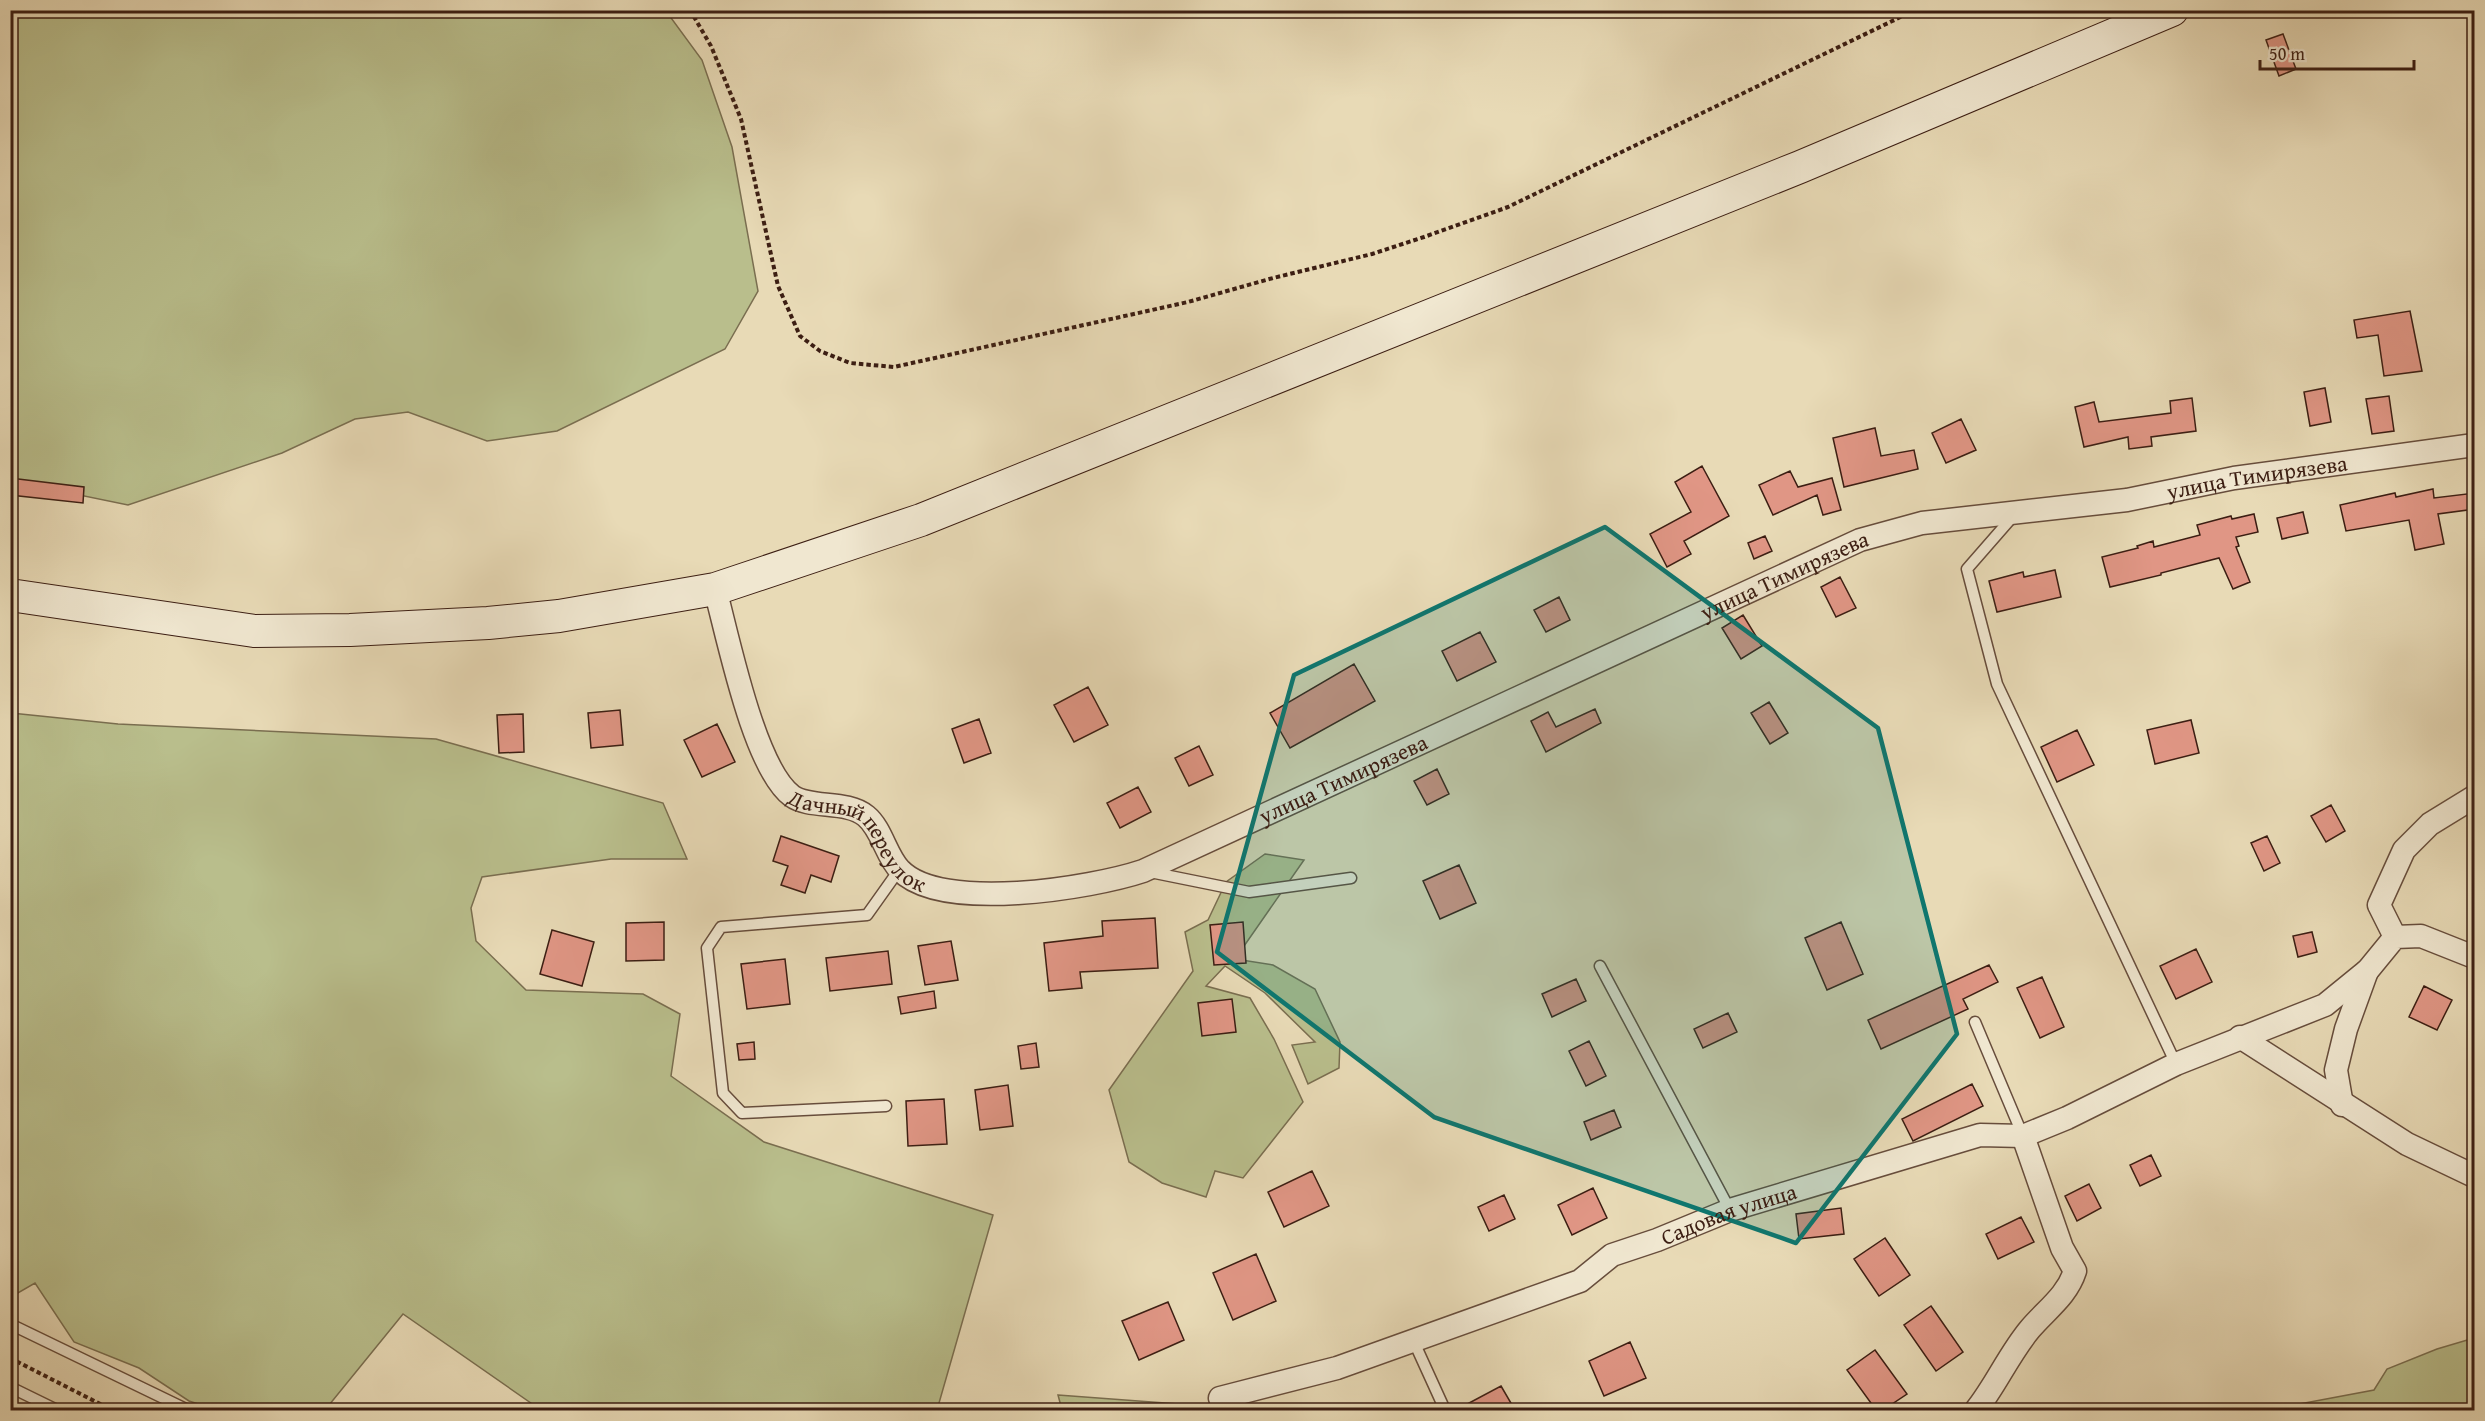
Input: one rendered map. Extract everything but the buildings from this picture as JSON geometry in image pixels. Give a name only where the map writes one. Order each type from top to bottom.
[{"type":"main road","points":[[10,595],[254,631],[350,630],[488,623],[558,616],[715,589],[921,520],[1790,171],[2172,10]]},
{"type":"street","name":"улица Тимирязева","points":[[1143,871],[1860,540],[1922,523],[2127,500],[2234,478],[2475,445]]},
{"type":"street","name":"Дачный переулок","points":[[715,589],[755,734],[779,784],[794,798],[839,806],[866,815],[900,870],[920,883],[991,894],[1045,892],[1115,880],[1143,871]]},
{"type":"street","points":[[2475,797],[2430,824],[2404,850],[2379,905],[2395,938],[2421,936],[2475,957]]},
{"type":"street","name":"Садовая улица","points":[[1220,1398],[1337,1368],[1580,1281],[1612,1256],[1730,1210],[1980,1135],[2023,1136],[2067,1118],[2176,1064],[2325,1005],[2368,970],[2395,938]]},
{"type":"street","name":"Садовая улица","points":[[2342,1105],[2337,1070],[2346,1029],[2368,970]]},
{"type":"street","points":[[2240,1037],[2275,1058],[2342,1105],[2407,1144],[2475,1176]]},
{"type":"street","points":[[1976,1410],[1993,1388],[2030,1329],[2071,1284],[2075,1271],[2062,1248],[2023,1136]]},
{"type":"lane","points":[[2018,511],[1967,569],[1997,684],[2176,1064]]},
{"type":"lane","points":[[886,1106],[742,1113],[723,1093],[707,948],[721,927],[867,915],[900,870]]},
{"type":"lane","points":[[1143,871],[1250,892],[1351,878]]},
{"type":"lane","points":[[1600,966],[1730,1210]]},
{"type":"lane","points":[[1975,1022],[2023,1136]]},
{"type":"lane","points":[[10,1324],[188,1410]]},
{"type":"lane","points":[[1414,1342],[1445,1410]]},
{"type":"lane","points":[[10,1387],[52,1409]]},
{"type":"path","points":[[690,10],[711,46],[741,119],[778,286],[800,336],[820,351],[850,363],[894,367],[1188,302],[1372,254],[1424,237],[1508,207],[1915,10]]},
{"type":"path","points":[[10,1358],[112,1410]]},
{"type":"highlighted area","points":[[1605,527],[1878,728],[1957,1034],[1796,1243],[1434,1117],[1217,952],[1294,675]]},
{"type":"green space","points":[[10,11],[666,11],[702,60],[732,147],[758,291],[725,349],[557,431],[487,441],[408,412],[355,419],[282,453],[128,505],[11,481]]},
{"type":"green space","points":[[11,713],[118,724],[436,739],[663,803],[687,859],[611,859],[482,877],[471,908],[476,941],[526,990],[643,994],[680,1014],[671,1076],[764,1142],[993,1215],[937,1410],[541,1410],[403,1314],[325,1410],[217,1410],[189,1401],[139,1368],[74,1342],[35,1283],[11,1297]]},
{"type":"green space","points":[[1265,854],[1304,860],[1235,959],[1273,965],[1315,989],[1340,1042],[1339,1068],[1308,1084],[1292,1045],[1315,1042],[1265,993],[1225,966],[1206,986],[1250,998],[1274,1039],[1303,1102],[1243,1178],[1215,1171],[1206,1197],[1162,1183],[1129,1162],[1109,1090],[1193,971],[1185,932],[1208,920],[1226,882]]},
{"type":"green space","points":[[2474,1338],[2474,1410],[2221,1410],[2272,1409],[2374,1390],[2387,1369],[2437,1349]]},
{"type":"green space","points":[[1058,1395],[1259,1410],[1062,1410]]}]
